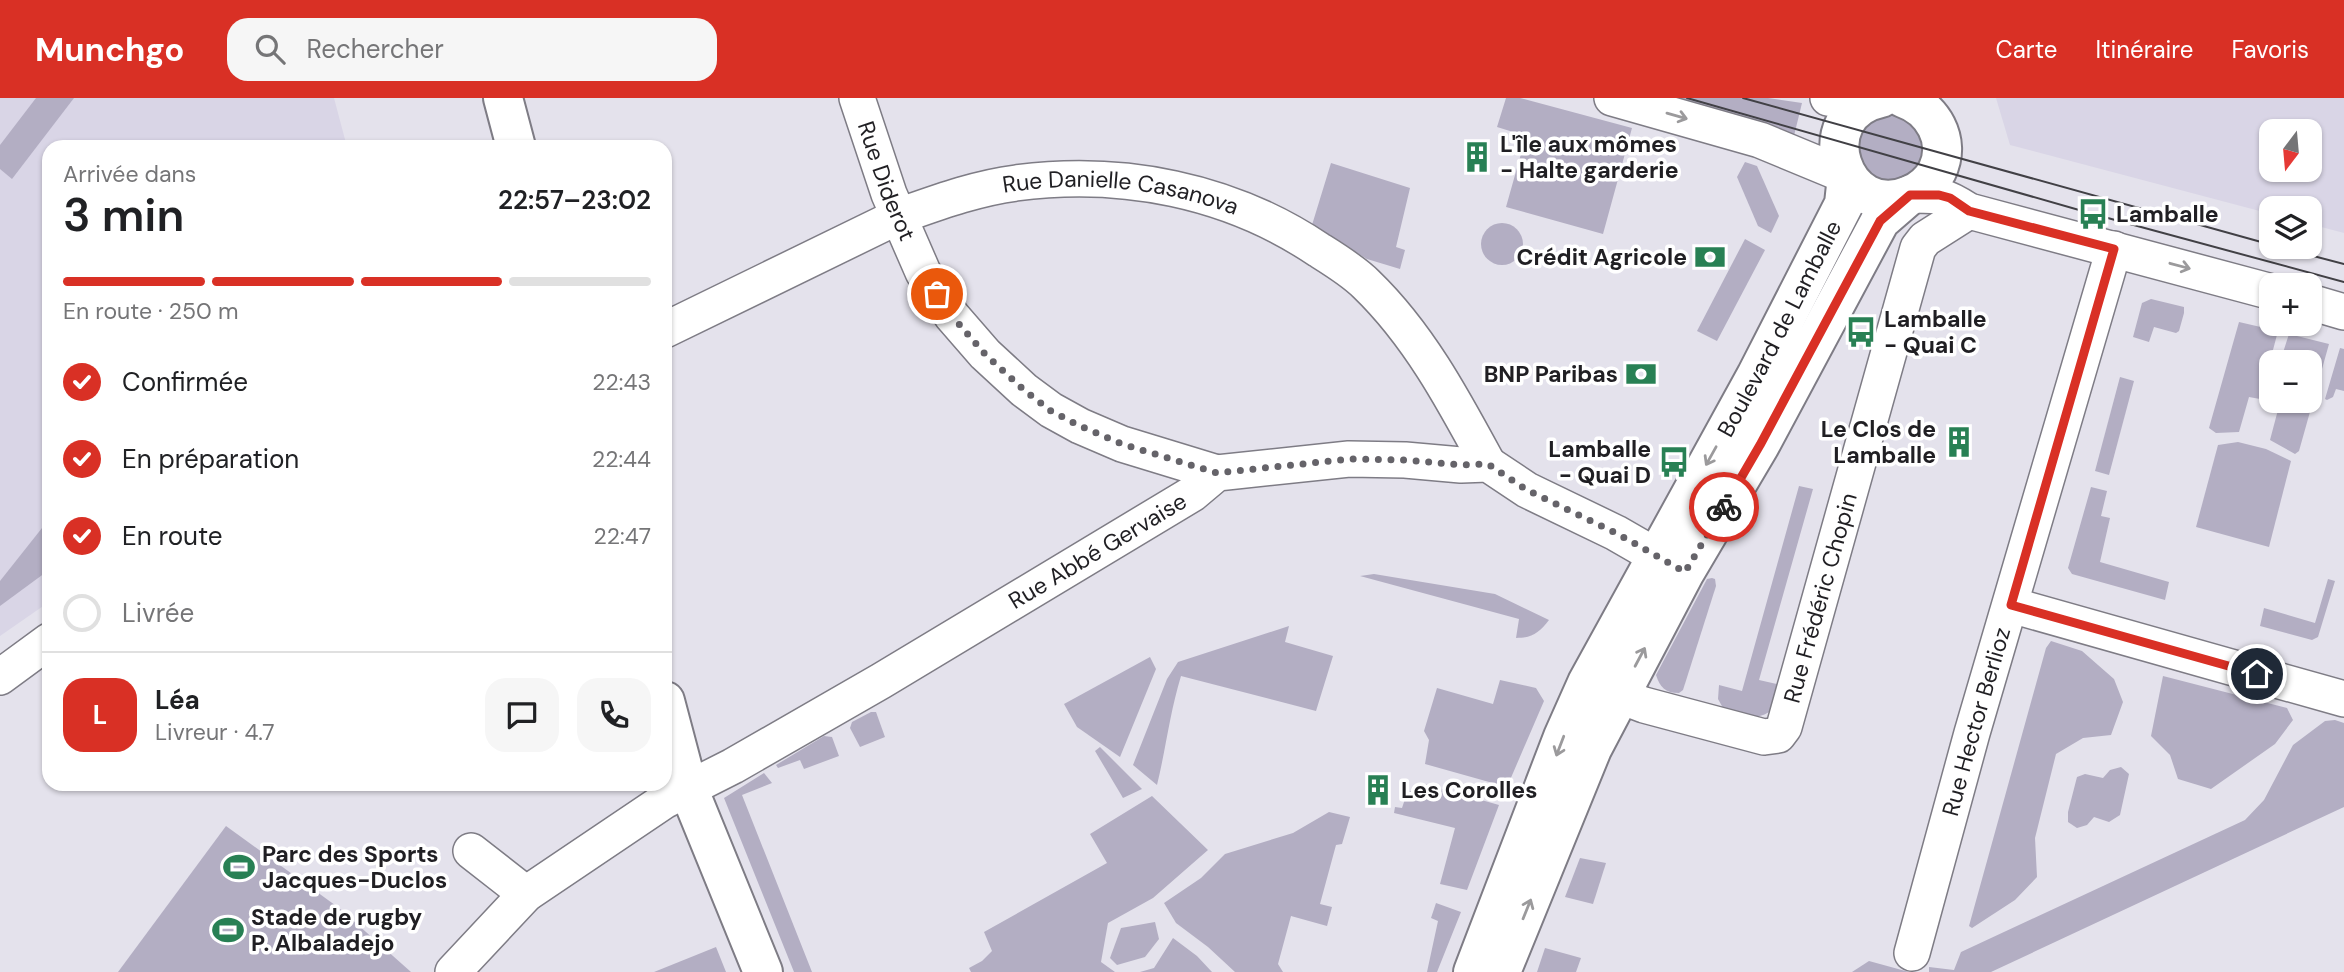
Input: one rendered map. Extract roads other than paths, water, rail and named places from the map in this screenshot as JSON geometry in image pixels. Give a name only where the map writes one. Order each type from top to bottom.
[{"type":"street","points":[[503,98],[514,140]]},
{"type":"street","name":"Rue Diderot","points":[[857,98],[899,216],[923,272],[952,316],[985,354],[1051,411],[1080,426],[1122,444],[1217,473]]},
{"type":"street","points":[[1612,98],[1760,140],[1847,176]]},
{"type":"street","points":[[1828,98],[1881,99],[1938,115],[1942,154],[1938,170],[1926,186],[1910,195]]},
{"type":"street","points":[[1881,99],[1850,116],[1839,141],[1841,162],[1847,176],[1855,186],[1872,196],[1887,200],[1910,195],[1939,195],[1950,198],[1969,211],[2259,288]]},
{"type":"street","name":"Boulevard de Lamballe","points":[[1473,972],[1563,737],[1603,689],[1671,564],[1756,376],[1844,204],[1847,176]]},
{"type":"street","name":"Rue Danielle Casanova","points":[[672,327],[899,216],[975,192],[1014,183],[1066,178],[1143,182],[1190,191],[1252,212],[1304,240],[1366,284],[1402,324],[1438,375],[1488,464]]},
{"type":"street","name":"Boulevard de Lamballe","points":[[1671,564],[1760,445],[1880,221],[1910,195]]},
{"type":"street","name":"Rue Frédéric Chopin","points":[[1603,689],[1644,705],[1764,737],[1779,734],[1784,727],[1918,248],[1925,239],[1969,211]]},
{"type":"street","name":"Rue Hector Berlioz","points":[[1912,953],[1972,733],[2114,249]]},
{"type":"street","points":[[2322,306],[2344,312]]},
{"type":"street","points":[[1217,473],[1349,459],[1488,464],[1527,490],[1616,533],[1671,564]]},
{"type":"street","name":"Rue Abbé Gervaise","points":[[453,972],[526,894],[664,801],[733,766],[892,674],[1192,494],[1217,473]]},
{"type":"street","points":[[2011,605],[2344,699]]},
{"type":"street","points":[[0,677],[42,646]]},
{"type":"street","name":"Boulevard de Lamballe","points":[[1502,972],[1572,794],[1603,689]]},
{"type":"street","points":[[672,727],[688,788],[763,972]]},
{"type":"street","points":[[471,851],[526,894]]},
{"type":"tram line","points":[[1687,98],[2093,214],[2344,282]]},
{"type":"tram line","points":[[1743,98],[2259,241]]},
{"type":"tram line","points":[[2322,258],[2344,264]]},
{"type":"place","name":"L'île aux mômes - Halte garderie","points":[[1477,157]]},
{"type":"place","name":"Lamballe","points":[[2093,214]]},
{"type":"place","name":"Crédit Agricole","points":[[1710,257]]},
{"type":"place","name":"Lamballe - Quai C","points":[[1861,332]]},
{"type":"place","name":"BNP Paribas","points":[[1641,374]]},
{"type":"place","name":"Le Clos de Lamballe","points":[[1959,442]]},
{"type":"place","name":"Lamballe - Quai D","points":[[1674,462]]},
{"type":"place","name":"Les Corolles","points":[[1378,790]]},
{"type":"place","name":"Parc des Sports Jacques-Duclos","points":[[239,867]]},
{"type":"place","name":"Stade de rugby P. Albaladejo","points":[[228,930]]}]
